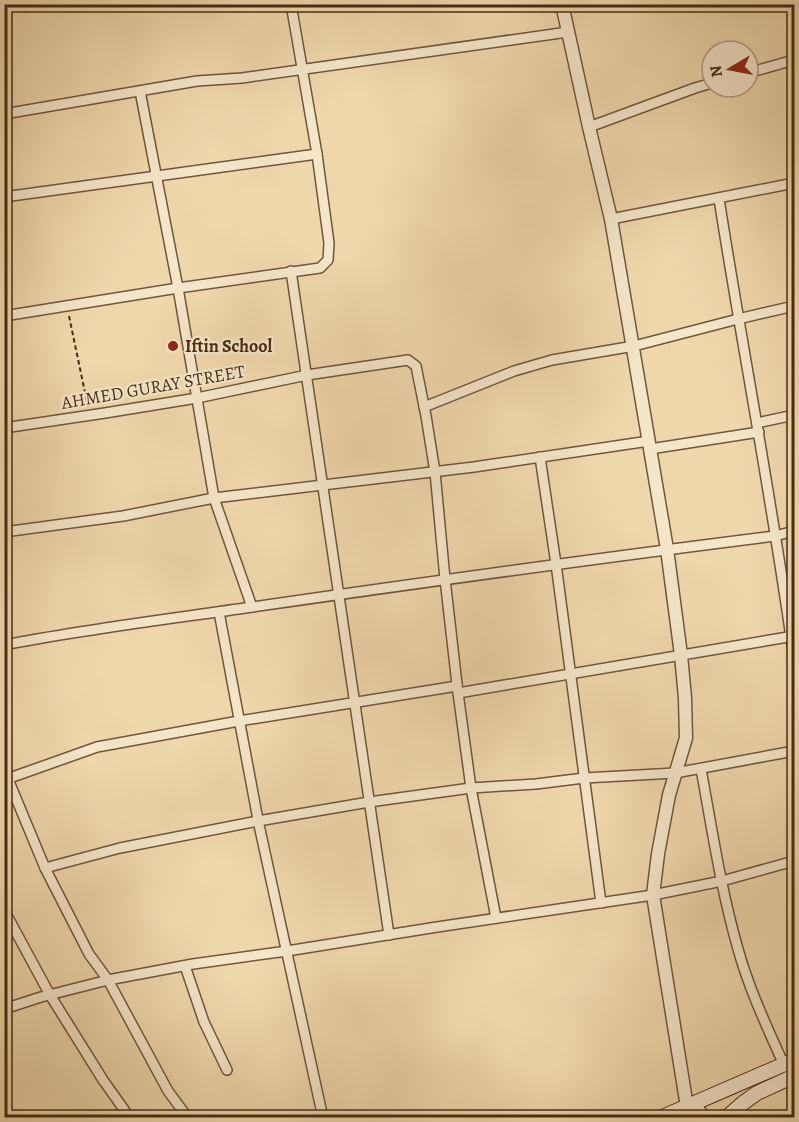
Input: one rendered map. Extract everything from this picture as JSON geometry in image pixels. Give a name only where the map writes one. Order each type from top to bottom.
[{"type":"main road","points":[[660,1118],[789,1062]]},
{"type":"main road","points":[[726,1118],[757,1093],[795,1076]]},
{"type":"main road","points":[[687,1107],[698,1111],[704,1118]]},
{"type":"street","points":[[4,316],[320,268],[328,260],[329,243],[317,154],[291,4]]},
{"type":"street","points":[[562,4],[611,219],[668,549],[681,655],[686,738],[669,795],[653,895],[687,1107]]},
{"type":"street","points":[[4,114],[197,81],[303,70],[568,32]]},
{"type":"street","points":[[760,70],[795,60]]},
{"type":"street","points":[[589,127],[700,87]]},
{"type":"street","points":[[140,91],[178,288],[214,498],[252,607]]},
{"type":"street","points":[[4,197],[317,154]]},
{"type":"street","points":[[611,219],[795,183]]},
{"type":"street","points":[[719,199],[795,659]]},
{"type":"street","points":[[291,271],[389,935]]},
{"type":"street","points":[[424,407],[514,371],[552,360],[634,346],[795,306]]},
{"type":"street","name":"AHMED GURAY STREET","points":[[4,428],[197,398],[307,375],[408,360],[416,366],[435,472],[445,579],[471,788],[496,918]]},
{"type":"street","points":[[4,532],[123,516],[214,498],[650,445],[758,427],[795,414]]},
{"type":"street","points":[[540,457],[601,903]]},
{"type":"street","points":[[4,645],[101,628],[445,579],[775,536],[795,531]]},
{"type":"street","points":[[219,612],[258,821],[323,1118]]},
{"type":"street","points":[[188,1118],[168,1091],[108,980],[89,954],[45,868],[6,780],[97,747],[239,721],[355,702],[570,675],[793,637]]},
{"type":"street","points":[[45,868],[120,848],[369,802],[471,788],[584,778],[675,774],[795,751]]},
{"type":"street","points":[[701,769],[722,881],[738,950],[756,1001],[789,1062]]},
{"type":"street","points":[[4,1009],[108,980],[185,966],[653,895],[722,881],[795,861]]},
{"type":"street","points":[[4,910],[50,995],[103,1080],[130,1118]]},
{"type":"street","points":[[185,966],[204,1022],[227,1070]]},
{"type":"path","points":[[67,306],[90,416]]},
{"type":"place","name":"Iftin School","points":[[173,346]]}]
